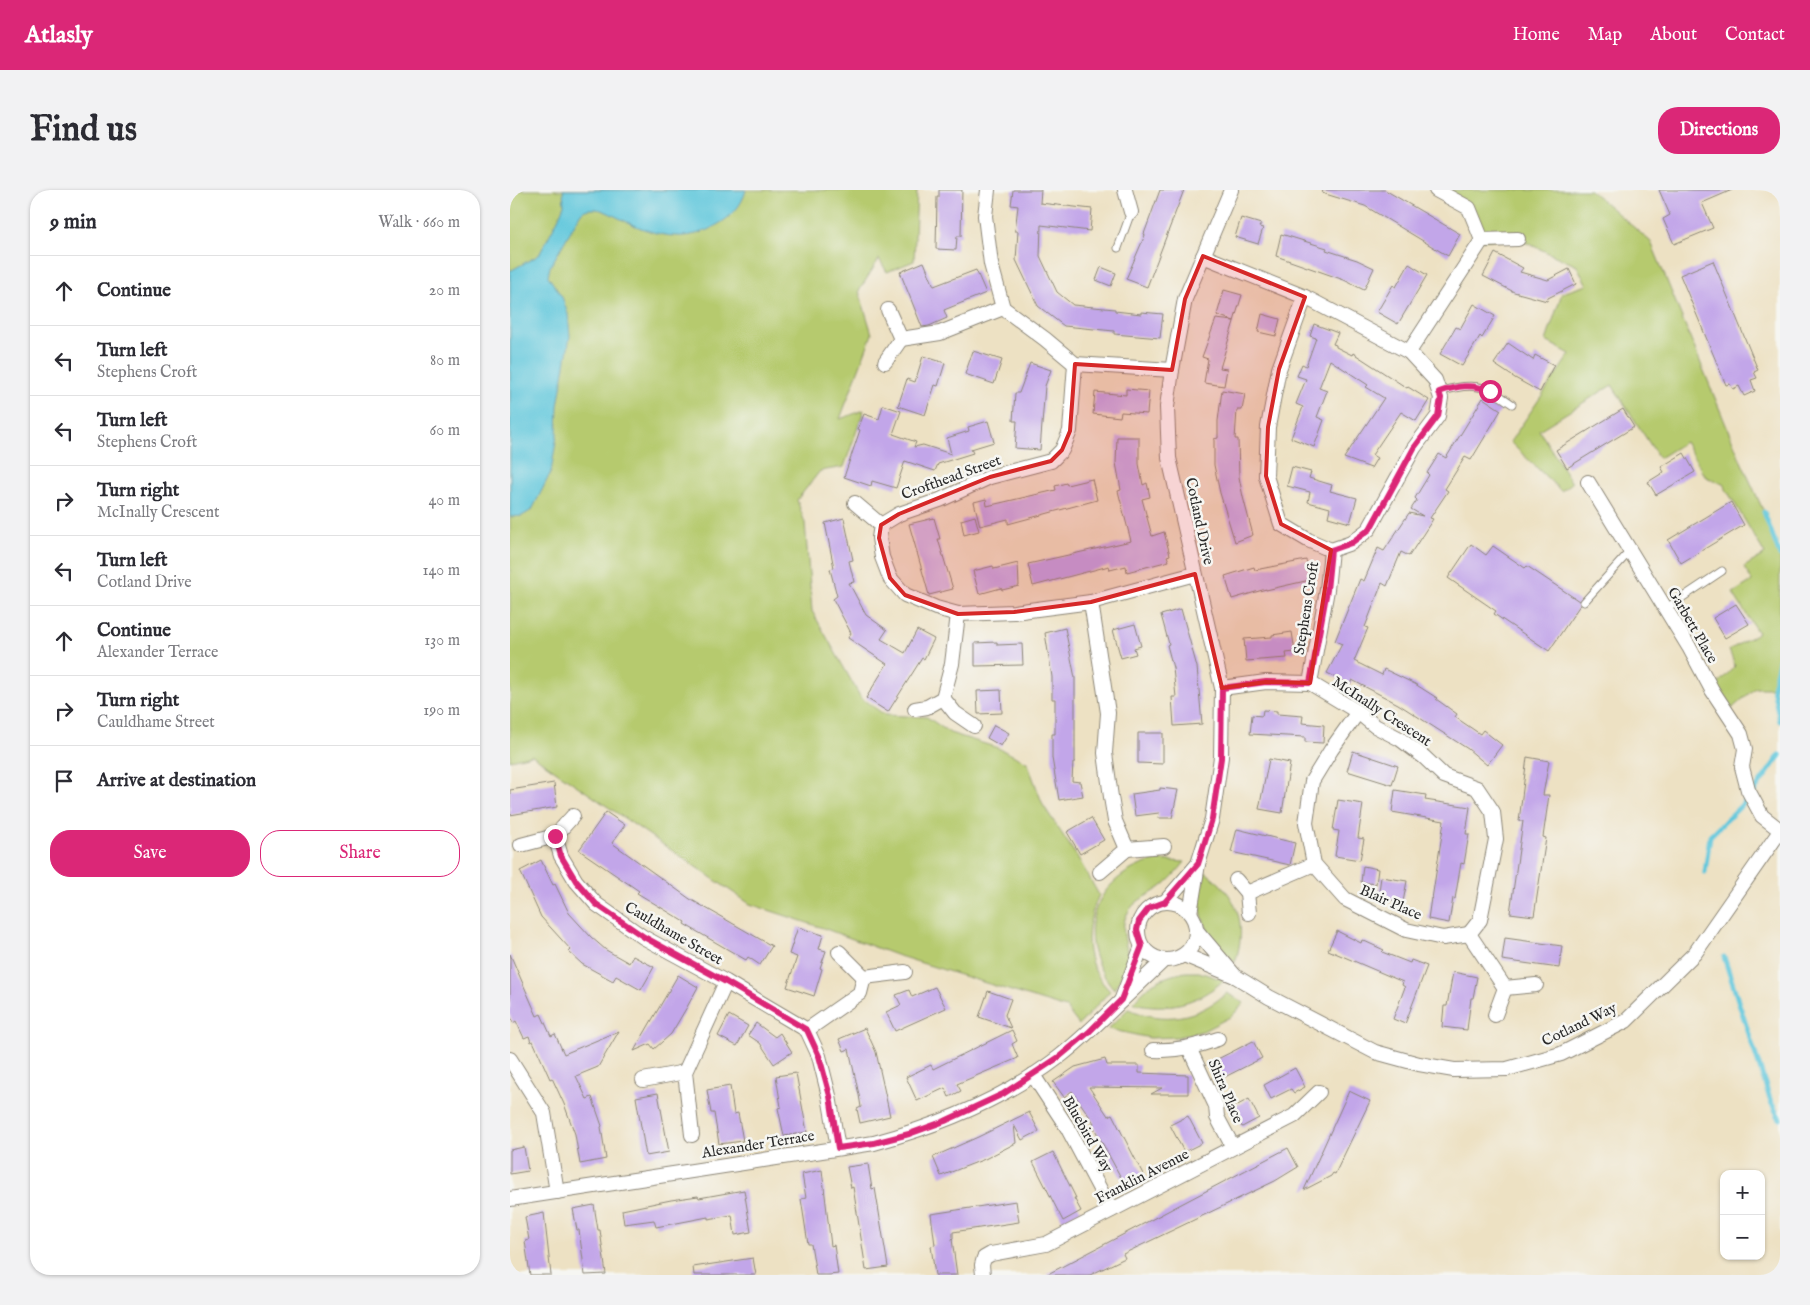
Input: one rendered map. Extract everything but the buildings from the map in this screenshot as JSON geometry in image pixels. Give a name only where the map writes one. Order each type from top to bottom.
[{"type":"street","points":[[988,190],[985,216],[991,264],[1002,308],[1074,364],[1172,370]]},
{"type":"street","points":[[1125,190],[1131,212]]},
{"type":"street","name":"Cotland Drive","points":[[1196,930],[1190,913],[1198,864],[1212,819],[1221,758],[1222,688],[1169,458],[1167,407],[1185,299],[1231,190]]},
{"type":"street","points":[[1436,190],[1469,208],[1482,240]]},
{"type":"street","points":[[1482,240],[1518,239]]},
{"type":"street","points":[[1409,352],[1482,240]]},
{"type":"street","points":[[1203,256],[1305,297],[1409,352],[1435,380],[1439,392]]},
{"type":"street","points":[[1305,297],[1279,369],[1268,427],[1266,476],[1281,524],[1308,540],[1331,550]]},
{"type":"street","points":[[885,362],[901,339],[940,333],[1002,308]]},
{"type":"street","points":[[888,310],[901,339]]},
{"type":"street","name":"Crofthead Street","points":[[881,525],[899,514],[940,500],[990,477],[1051,461],[1062,450],[1070,431],[1074,364]]},
{"type":"street","name":"Stephens Croft","points":[[1310,683],[1327,590],[1331,550],[1351,543],[1370,529],[1414,448],[1438,416],[1441,398],[1439,392]]},
{"type":"street","name":"Garbett Place","points":[[1588,482],[1665,608],[1712,690],[1741,734],[1745,749],[1742,767],[1748,790],[1762,816],[1780,831]]},
{"type":"street","points":[[855,502],[881,525],[878,538],[882,557],[890,578],[905,595],[936,608],[958,614],[1014,612],[1091,602],[1195,574]]},
{"type":"street","points":[[1091,602],[1108,712],[1105,753],[1111,797],[1115,821],[1128,849]]},
{"type":"street","points":[[915,709],[927,707],[943,698],[952,664],[958,614]]},
{"type":"street","name":"McInally Crescent","points":[[1222,688],[1266,682],[1310,683],[1358,712],[1375,726],[1400,739],[1424,757],[1444,776],[1477,788],[1493,812],[1496,839],[1480,920],[1469,934]]},
{"type":"street","points":[[943,698],[955,713],[974,726]]},
{"type":"street","points":[[1247,894],[1314,864],[1306,822],[1312,781],[1330,750],[1358,712]]},
{"type":"street","points":[[521,845],[555,836],[573,816]]},
{"type":"street","name":"Cotland Way","points":[[1184,955],[1234,976],[1269,997],[1375,1052],[1418,1064],[1454,1070],[1507,1069],[1561,1054],[1626,1021],[1694,954],[1780,831]]},
{"type":"street","name":"Cauldhame Street","points":[[555,836],[561,856],[576,881],[596,904],[644,937],[726,982],[807,1030]]},
{"type":"street","points":[[1100,872],[1128,849],[1164,846]]},
{"type":"street","name":"Cotland Drive","points":[[1121,1000],[1142,946],[1137,930],[1139,921],[1149,908],[1165,902],[1198,864]]},
{"type":"street","name":"Blair Place","points":[[1314,864],[1345,899],[1406,930],[1443,938],[1469,934]]},
{"type":"street","points":[[1236,880],[1247,894],[1249,913]]},
{"type":"street","points":[[1165,902],[1174,902],[1183,906],[1190,913]]},
{"type":"street","points":[[1142,946],[1155,958],[1164,960],[1178,958],[1191,948],[1196,930]]},
{"type":"street","name":"Cotland Way","points":[[1196,930],[1234,976]]},
{"type":"street","points":[[1469,934],[1504,988]]},
{"type":"street","points":[[839,952],[864,977]]},
{"type":"street","points":[[1121,1000],[1164,960]]},
{"type":"street","points":[[864,977],[905,972]]},
{"type":"street","points":[[838,1148],[830,1096],[819,1056],[807,1030],[860,993],[864,977]]},
{"type":"street","points":[[692,1135],[685,1072],[726,982]]},
{"type":"street","points":[[1504,988],[1536,986]]},
{"type":"street","points":[[1495,1015],[1504,988]]},
{"type":"street","name":"Alexander Terrace","points":[[510,1199],[874,1143],[909,1134],[945,1121],[1003,1094],[1059,1057],[1089,1032],[1121,1000]]},
{"type":"street","name":"Shira Place","points":[[1153,1050],[1172,1051],[1218,1039]]},
{"type":"street","name":"Shira Place","points":[[1189,1048],[1216,1106],[1217,1117],[1233,1147]]},
{"type":"street","points":[[510,1059],[544,1114],[556,1192]]},
{"type":"street","points":[[643,1080],[685,1072]]},
{"type":"street","name":"Bluebird Way","points":[[1033,1075],[1067,1127],[1111,1210]]},
{"type":"street","name":"Franklin Avenue","points":[[983,1275],[982,1264],[984,1258],[991,1254],[1046,1244],[1294,1116],[1319,1092]]},
{"type":"lane","points":[[1118,248],[1131,212]]},
{"type":"lane","points":[[1439,392],[1463,385],[1473,386],[1490,391],[1512,404]]},
{"type":"lane","points":[[1584,602],[1630,551]]},
{"type":"lane","points":[[1665,608],[1722,571]]},
{"type":"highlighted area","points":[[1203,256],[1305,297],[1279,369],[1268,427],[1266,476],[1281,524],[1331,550],[1310,683],[1266,682],[1222,688],[1195,574],[1091,602],[1014,612],[958,614],[905,595],[890,578],[879,538],[881,525],[899,514],[990,477],[1051,461],[1062,450],[1070,431],[1075,364],[1172,370],[1185,299]]},
{"type":"green space","points":[[510,190],[917,190],[914,261],[887,272],[879,259],[859,291],[872,334],[840,419],[864,410],[844,467],[820,471],[797,500],[805,523],[812,611],[861,698],[885,715],[927,717],[950,733],[998,748],[1027,762],[1043,805],[1078,858],[1099,895],[1090,920],[1088,945],[1094,969],[1110,991],[1079,1025],[1066,1008],[896,955],[750,904],[532,755],[510,760]]},
{"type":"green space","points":[[1432,190],[1590,190],[1651,242],[1740,459],[1764,512],[1780,556],[1780,657],[1773,688],[1755,688],[1728,712],[1712,690],[1735,666],[1729,650],[1758,633],[1733,593],[1752,581],[1744,567],[1765,554],[1723,484],[1706,477],[1685,442],[1659,458],[1612,385],[1539,430],[1572,483],[1561,491],[1510,442],[1570,354],[1546,341],[1562,293],[1587,285],[1577,266],[1518,239],[1482,240],[1469,208]]},
{"type":"green space","points":[[1157,860],[1185,862],[1164,884],[1141,899],[1129,910],[1123,928],[1127,961],[1124,972],[1114,989],[1101,969],[1093,949],[1091,930],[1095,911],[1104,894],[1117,879],[1135,868]]},
{"type":"green space","points":[[1205,872],[1225,890],[1237,911],[1240,935],[1235,962],[1214,940],[1203,919],[1200,901]]},
{"type":"green space","points":[[1186,972],[1199,972],[1224,980],[1203,995],[1181,1004],[1158,1006],[1133,1003],[1138,996],[1156,982]]},
{"type":"green space","points":[[1227,993],[1244,1003],[1232,1016],[1203,1031],[1177,1037],[1150,1038],[1108,1029],[1128,1009],[1155,1016],[1180,1016],[1204,1009]]},
{"type":"water","points":[[563,190],[746,190],[739,206],[727,218],[708,230],[687,236],[669,236],[655,233],[596,209],[587,209],[581,213],[550,267],[548,276],[562,297],[568,314],[570,336],[558,406],[557,435],[551,472],[532,510],[522,516],[510,517],[510,271],[539,255],[564,205]]},
{"type":"waterway","points":[[1764,512],[1780,556]]},
{"type":"waterway","points":[[1780,657],[1773,688],[1780,721]]},
{"type":"waterway","points":[[1705,872],[1710,836],[1751,796],[1780,755]]},
{"type":"waterway","points":[[1724,957],[1771,1102],[1780,1119]]},
{"type":"route","points":[[555,836],[561,856],[576,881],[596,904],[644,937],[726,982],[807,1030],[819,1056],[830,1096],[838,1148],[874,1143],[909,1134],[975,1108],[1003,1094],[1059,1057],[1089,1032],[1121,1000],[1142,946],[1137,930],[1139,921],[1149,908],[1165,902],[1198,864],[1212,819],[1221,758],[1222,688],[1266,682],[1310,683],[1327,590],[1331,550],[1351,543],[1370,529],[1414,448],[1438,416],[1441,398],[1439,392],[1463,385],[1490,391]]}]
